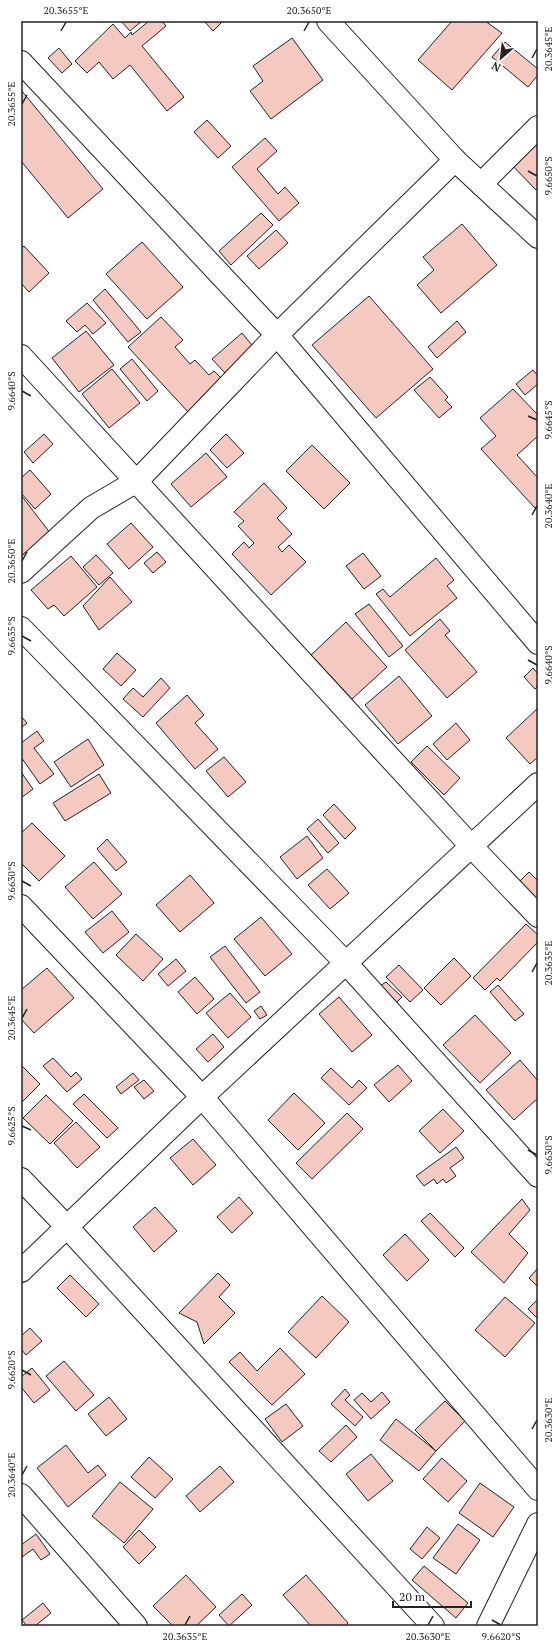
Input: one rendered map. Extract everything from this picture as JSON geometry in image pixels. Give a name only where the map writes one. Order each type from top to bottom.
[{"type":"street","points":[[328,21],[455,160],[538,237]]},
{"type":"street","points":[[21,62],[277,335],[538,643]]},
{"type":"street","points":[[481,184],[538,127]]},
{"type":"street","points":[[21,572],[91,508],[137,481],[277,335],[455,160]]},
{"type":"street","points":[[21,356],[471,846],[538,916]]},
{"type":"street","points":[[21,628],[346,963],[538,1176]]},
{"type":"street","points":[[21,1271],[202,1097],[538,784]]},
{"type":"street","points":[[21,906],[202,1097],[538,1489]]},
{"type":"street","points":[[21,1179],[67,1227],[433,1626]]},
{"type":"street","points":[[21,1495],[136,1626]]},
{"type":"street","points":[[488,1626],[538,1524]]},
{"type":"building","points":[[121,21],[142,21],[130,31]]},
{"type":"building","points":[[149,21],[162,21],[166,26],[142,46],[184,97],[167,111],[130,65],[113,79],[99,62],[87,73],[75,61],[113,24],[125,38],[131,32],[132,35]]},
{"type":"building","points":[[204,21],[223,21],[213,31]]},
{"type":"building","points":[[452,21],[485,21],[502,33],[452,90],[418,60]]},
{"type":"building","points":[[292,38],[323,80],[271,119],[250,91],[263,81],[253,66]]},
{"type":"building","points":[[505,42],[538,69],[538,75],[528,87],[492,57]]},
{"type":"building","points":[[59,48],[72,64],[62,73],[48,58]]},
{"type":"building","points":[[21,90],[103,189],[68,218],[21,161]]},
{"type":"building","points":[[207,120],[231,146],[218,158],[194,132]]},
{"type":"building","points":[[538,133],[538,188],[536,190],[506,159]]},
{"type":"building","points":[[265,138],[277,151],[257,169],[278,194],[285,187],[299,203],[279,221],[232,167]]},
{"type":"building","points":[[261,213],[273,225],[231,265],[219,251]]},
{"type":"building","points":[[462,224],[497,265],[441,313],[417,285],[434,270],[423,257]]},
{"type":"building","points":[[276,230],[288,243],[259,269],[247,256]]},
{"type":"building","points":[[142,242],[183,287],[147,319],[106,274]]},
{"type":"building","points":[[24,246],[49,273],[29,292],[21,283],[21,249]]},
{"type":"building","points":[[105,289],[141,332],[128,342],[93,300]]},
{"type":"building","points":[[369,296],[433,369],[376,418],[312,345]]},
{"type":"building","points":[[87,303],[106,323],[93,334],[85,325],[77,332],[66,321]]},
{"type":"building","points":[[161,317],[183,340],[175,347],[190,364],[195,360],[209,375],[214,371],[224,381],[189,413],[128,347]]},
{"type":"building","points":[[457,321],[466,332],[437,358],[428,347]]},
{"type":"building","points":[[86,331],[114,365],[79,392],[52,358]]},
{"type":"building","points":[[242,333],[256,350],[227,375],[212,359]]},
{"type":"building","points":[[132,359],[158,391],[147,401],[120,369]]},
{"type":"building","points":[[112,369],[140,403],[109,428],[82,394]]},
{"type":"building","points":[[533,370],[538,376],[538,384],[525,395],[516,384]]},
{"type":"building","points":[[430,377],[448,397],[445,400],[452,407],[439,418],[414,390]]},
{"type":"building","points":[[513,389],[538,415],[538,436],[517,455],[538,478],[538,505],[535,508],[481,449],[496,436],[480,418]]},
{"type":"building","points":[[44,434],[53,444],[33,463],[24,452]]},
{"type":"building","points":[[226,434],[244,453],[227,468],[210,450]]},
{"type":"building","points":[[312,445],[350,483],[324,509],[286,471]]},
{"type":"building","points":[[206,453],[227,477],[191,507],[171,484]]},
{"type":"building","points":[[30,470],[51,494],[35,509],[21,493],[21,478]]},
{"type":"building","points":[[264,483],[287,508],[277,518],[292,534],[278,547],[282,552],[289,545],[306,562],[271,595],[232,554],[244,542],[249,548],[254,543],[238,526],[244,521],[234,512]]},
{"type":"building","points":[[21,495],[54,538],[21,561]]},
{"type":"building","points":[[131,523],[153,547],[129,569],[107,544]]},
{"type":"building","points":[[157,552],[166,562],[153,573],[144,563]]},
{"type":"building","points":[[363,553],[381,576],[364,589],[346,566]]},
{"type":"building","points":[[96,555],[113,573],[99,585],[83,567]]},
{"type":"building","points":[[71,556],[97,587],[64,616],[54,605],[48,609],[31,590]]},
{"type":"building","points":[[436,558],[454,580],[447,586],[457,598],[410,636],[376,594],[383,589],[390,597]]},
{"type":"building","points":[[110,577],[132,602],[99,630],[83,606]]},
{"type":"building","points":[[369,604],[403,646],[389,657],[355,614]]},
{"type":"building","points":[[440,619],[450,631],[445,635],[477,672],[447,698],[405,650]]},
{"type":"building","points":[[346,622],[387,667],[352,699],[311,655]]},
{"type":"building","points":[[117,653],[136,670],[121,686],[103,669]]},
{"type":"building","points":[[533,668],[538,674],[538,686],[535,689],[524,677]]},
{"type":"building","points":[[399,676],[432,716],[398,744],[365,705]]},
{"type":"building","points":[[161,678],[170,688],[143,717],[123,699],[133,688],[143,697]]},
{"type":"building","points":[[187,695],[204,715],[195,723],[218,749],[195,769],[156,723]]},
{"type":"building","points":[[538,708],[538,757],[530,764],[506,738]]},
{"type":"building","points":[[21,716],[27,723],[21,728]]},
{"type":"building","points":[[456,723],[470,740],[447,760],[433,744]]},
{"type":"building","points":[[37,731],[44,741],[34,748],[54,774],[40,784],[21,757],[21,743]]},
{"type":"building","points":[[88,739],[104,765],[71,787],[54,762]]},
{"type":"building","points":[[427,746],[460,778],[444,795],[411,762]]},
{"type":"building","points":[[224,757],[246,782],[228,797],[206,771]]},
{"type":"building","points":[[21,772],[33,789],[21,798]]},
{"type":"building","points":[[99,774],[111,793],[65,821],[53,803]]},
{"type":"building","points":[[334,804],[356,828],[345,839],[323,815]]},
{"type":"building","points":[[318,819],[339,843],[328,853],[307,829]]},
{"type":"building","points":[[32,823],[65,856],[39,881],[21,863],[21,833]]},
{"type":"building","points":[[307,836],[323,858],[297,879],[280,857]]},
{"type":"building","points":[[107,839],[127,862],[116,871],[97,849]]},
{"type":"building","points":[[94,862],[122,894],[93,919],[65,887]]},
{"type":"building","points":[[327,869],[349,893],[330,909],[308,885]]},
{"type":"building","points":[[529,872],[538,881],[538,898],[536,900],[519,882]]},
{"type":"building","points":[[190,875],[214,903],[180,932],[156,905]]},
{"type":"building","points":[[112,911],[129,932],[103,953],[85,932]]},
{"type":"building","points":[[261,917],[292,954],[265,976],[234,939]]},
{"type":"building","points":[[526,924],[538,935],[538,942],[500,981],[497,978],[485,990],[473,978]]},
{"type":"building","points":[[136,934],[163,959],[143,981],[116,955]]},
{"type":"building","points":[[225,946],[260,992],[246,1003],[210,957]]},
{"type":"building","points":[[454,958],[471,976],[441,1005],[424,988]]},
{"type":"building","points":[[176,959],[186,971],[168,986],[158,974]]},
{"type":"building","points":[[399,965],[423,990],[410,1002],[386,977]]},
{"type":"building","points":[[47,968],[74,998],[34,1033],[21,1019],[21,990]]},
{"type":"building","points":[[195,977],[214,999],[197,1014],[178,992]]},
{"type":"building","points":[[386,982],[402,997],[396,1003],[380,986]]},
{"type":"building","points":[[498,985],[524,1014],[515,1021],[490,992]]},
{"type":"building","points":[[230,993],[251,1017],[228,1038],[206,1013]]},
{"type":"building","points":[[339,997],[372,1035],[352,1052],[319,1014]]},
{"type":"building","points":[[261,1006],[267,1015],[260,1019],[254,1011]]},
{"type":"building","points":[[475,1015],[511,1053],[480,1083],[443,1045]]},
{"type":"building","points":[[213,1034],[224,1047],[208,1062],[196,1049]]},
{"type":"building","points":[[53,1058],[71,1077],[76,1072],[82,1079],[67,1092],[43,1066]]},
{"type":"building","points":[[520,1060],[538,1081],[538,1098],[514,1120],[486,1090]]},
{"type":"building","points":[[21,1065],[40,1084],[21,1103]]},
{"type":"building","points":[[398,1065],[412,1081],[389,1102],[374,1085]]},
{"type":"building","points":[[331,1068],[352,1088],[359,1080],[367,1088],[349,1105],[321,1078]]},
{"type":"building","points":[[133,1073],[139,1080],[121,1094],[116,1087]]},
{"type":"building","points":[[144,1080],[154,1091],[144,1099],[134,1087]]},
{"type":"building","points":[[294,1093],[325,1123],[298,1150],[268,1120]]},
{"type":"building","points":[[84,1094],[118,1128],[107,1138],[73,1104]]},
{"type":"building","points":[[46,1095],[73,1121],[50,1144],[23,1118]]},
{"type":"building","points":[[443,1109],[464,1131],[440,1153],[419,1131]]},
{"type":"building","points":[[347,1113],[363,1129],[312,1179],[296,1163]]},
{"type":"building","points":[[76,1122],[100,1147],[77,1168],[54,1143]]},
{"type":"building","points":[[193,1139],[216,1165],[193,1185],[170,1158]]},
{"type":"building","points":[[456,1147],[464,1158],[450,1168],[456,1176],[446,1183],[443,1179],[437,1184],[434,1179],[424,1186],[416,1176]]},
{"type":"building","points":[[239,1197],[253,1213],[232,1233],[217,1217]]},
{"type":"building","points":[[522,1199],[530,1210],[509,1234],[528,1253],[504,1283],[471,1252]]},
{"type":"building","points":[[155,1207],[177,1231],[154,1252],[133,1227]]},
{"type":"building","points":[[430,1213],[464,1248],[455,1257],[421,1221]]},
{"type":"building","points":[[405,1234],[429,1260],[407,1281],[383,1255]]},
{"type":"building","points":[[538,1268],[538,1287],[529,1278]]},
{"type":"building","points":[[218,1273],[230,1285],[219,1297],[235,1313],[204,1344],[197,1322],[179,1313]]},
{"type":"building","points":[[70,1275],[99,1304],[86,1317],[57,1288]]},
{"type":"building","points":[[322,1296],[349,1322],[316,1358],[288,1332]]},
{"type":"building","points":[[505,1297],[535,1323],[505,1357],[475,1330]]},
{"type":"building","points":[[538,1299],[538,1319],[528,1309]]},
{"type":"building","points":[[30,1328],[42,1341],[26,1355],[21,1349],[21,1336]]},
{"type":"building","points":[[280,1348],[305,1374],[272,1405],[229,1362],[240,1352],[257,1371]]},
{"type":"building","points":[[64,1361],[94,1395],[76,1411],[46,1376]]},
{"type":"building","points":[[32,1368],[50,1390],[34,1403],[21,1387],[21,1377]]},
{"type":"building","points":[[345,1389],[350,1395],[345,1400],[363,1417],[355,1426],[331,1404]]},
{"type":"building","points":[[382,1392],[390,1402],[371,1419],[354,1400],[362,1393],[371,1402]]},
{"type":"building","points":[[109,1397],[127,1419],[106,1436],[88,1414]]},
{"type":"building","points":[[445,1401],[465,1421],[436,1451],[415,1430]]},
{"type":"building","points":[[286,1404],[303,1426],[282,1442],[265,1419]]},
{"type":"building","points":[[396,1419],[436,1451],[419,1471],[380,1440]]},
{"type":"building","points":[[346,1425],[357,1437],[331,1462],[319,1451]]},
{"type":"building","points":[[66,1445],[88,1473],[98,1465],[106,1475],[68,1507],[37,1468]]},
{"type":"building","points":[[371,1454],[393,1481],[368,1501],[346,1474]]},
{"type":"building","points":[[149,1457],[173,1479],[155,1498],[131,1477]]},
{"type":"building","points":[[442,1458],[467,1481],[448,1502],[423,1479]]},
{"type":"building","points":[[220,1466],[234,1482],[200,1512],[186,1496]]},
{"type":"building","points":[[120,1482],[153,1509],[124,1543],[92,1516]]},
{"type":"building","points":[[480,1483],[514,1507],[493,1537],[459,1513]]},
{"type":"building","points":[[458,1524],[480,1540],[456,1574],[433,1558]]},
{"type":"building","points":[[427,1527],[440,1538],[422,1559],[410,1549]]},
{"type":"building","points":[[139,1530],[156,1547],[139,1564],[123,1547]]},
{"type":"building","points":[[36,1534],[50,1554],[41,1560],[33,1549],[22,1557],[21,1545]]},
{"type":"building","points":[[424,1566],[468,1603],[456,1618],[412,1580]]},
{"type":"building","points":[[186,1575],[216,1607],[196,1626],[173,1626],[153,1606]]},
{"type":"building","points":[[306,1575],[348,1623],[345,1626],[311,1626],[283,1595]]},
{"type":"building","points":[[242,1594],[252,1605],[229,1626],[219,1615]]},
{"type":"building","points":[[43,1603],[51,1613],[35,1626],[27,1626],[22,1620]]}]
